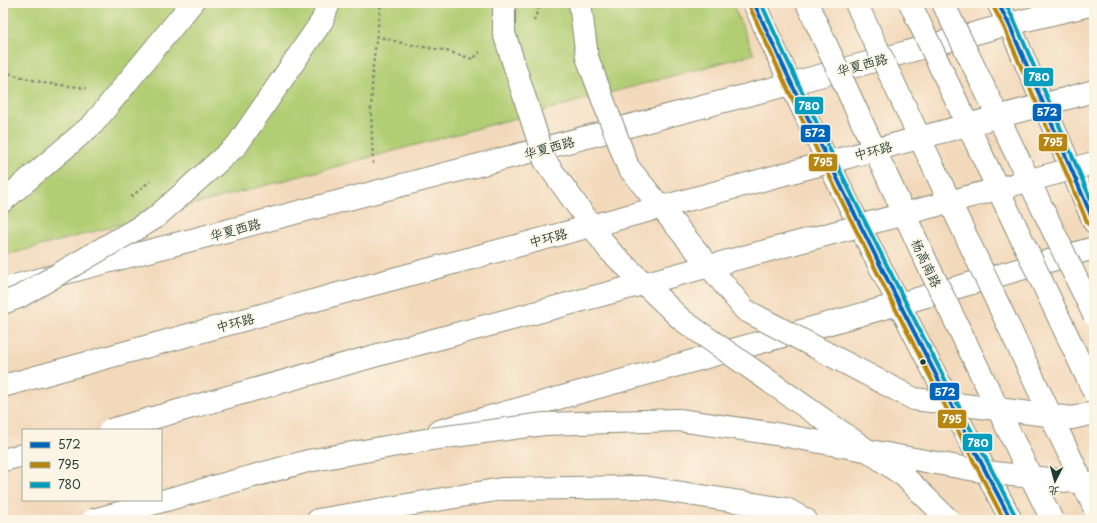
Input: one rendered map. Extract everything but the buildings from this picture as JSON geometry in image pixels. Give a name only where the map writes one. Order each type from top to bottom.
[{"type":"main road","points":[[3,201],[93,124],[192,3]]},
{"type":"main road","points":[[3,303],[19,297],[155,218],[237,145],[322,21],[329,3]]},
{"type":"main road","points":[[504,3],[504,33],[545,161],[609,250],[682,320],[904,476],[949,520]]},
{"type":"main road","points":[[580,3],[587,57],[628,167],[745,310],[914,398],[1072,418],[1094,413]]},
{"type":"main road","points":[[754,3],[790,84],[899,304],[1011,520]]},
{"type":"main road","name":"杨高南路","points":[[807,3],[927,263],[1052,520]]},
{"type":"main road","points":[[856,3],[1094,508]]},
{"type":"main road","points":[[910,3],[1094,392]]},
{"type":"main road","points":[[943,3],[1094,315]]},
{"type":"main road","points":[[998,3],[1009,24],[1094,222]]},
{"type":"main road","name":"华夏西路","points":[[3,289],[790,84],[1009,24],[1094,4]]},
{"type":"main road","name":"中环路","points":[[3,386],[363,287],[1094,91]]},
{"type":"main road","points":[[114,429],[392,351],[1094,163]]},
{"type":"main road","points":[[116,520],[899,304],[1094,248]]},
{"type":"main road","points":[[162,501],[308,461],[431,439],[544,424],[679,420],[776,434],[986,472],[1094,484]]},
{"type":"main road","points":[[3,460],[22,455]]},
{"type":"main road","points":[[318,520],[502,489],[643,487],[786,509],[806,520]]},
{"type":"main road","points":[[92,520],[162,501]]},
{"type":"path","points":[[375,192],[371,109],[373,66],[381,3]]},
{"type":"path","points":[[376,36],[406,44],[443,50],[473,59],[482,50]]},
{"type":"path","points":[[3,72],[44,84],[87,88]]},
{"type":"path","points":[[130,197],[153,179]]},
{"type":"green space","points":[[3,3],[732,3],[754,54],[3,256]]},
{"type":"transit line","name":"572","points":[[754,3],[815,134],[1011,520]]},
{"type":"transit line","name":"780","points":[[761,3],[853,198],[917,326],[1016,517]]},
{"type":"transit line","name":"572","points":[[998,3],[1009,24],[1094,222]]},
{"type":"transit line","name":"780","points":[[1005,3],[1015,22],[1094,207]]},
{"type":"transit line","name":"795","points":[[749,5],[841,200],[1004,520]]},
{"type":"transit line","name":"795","points":[[993,6],[1004,27],[1088,224]]}]
